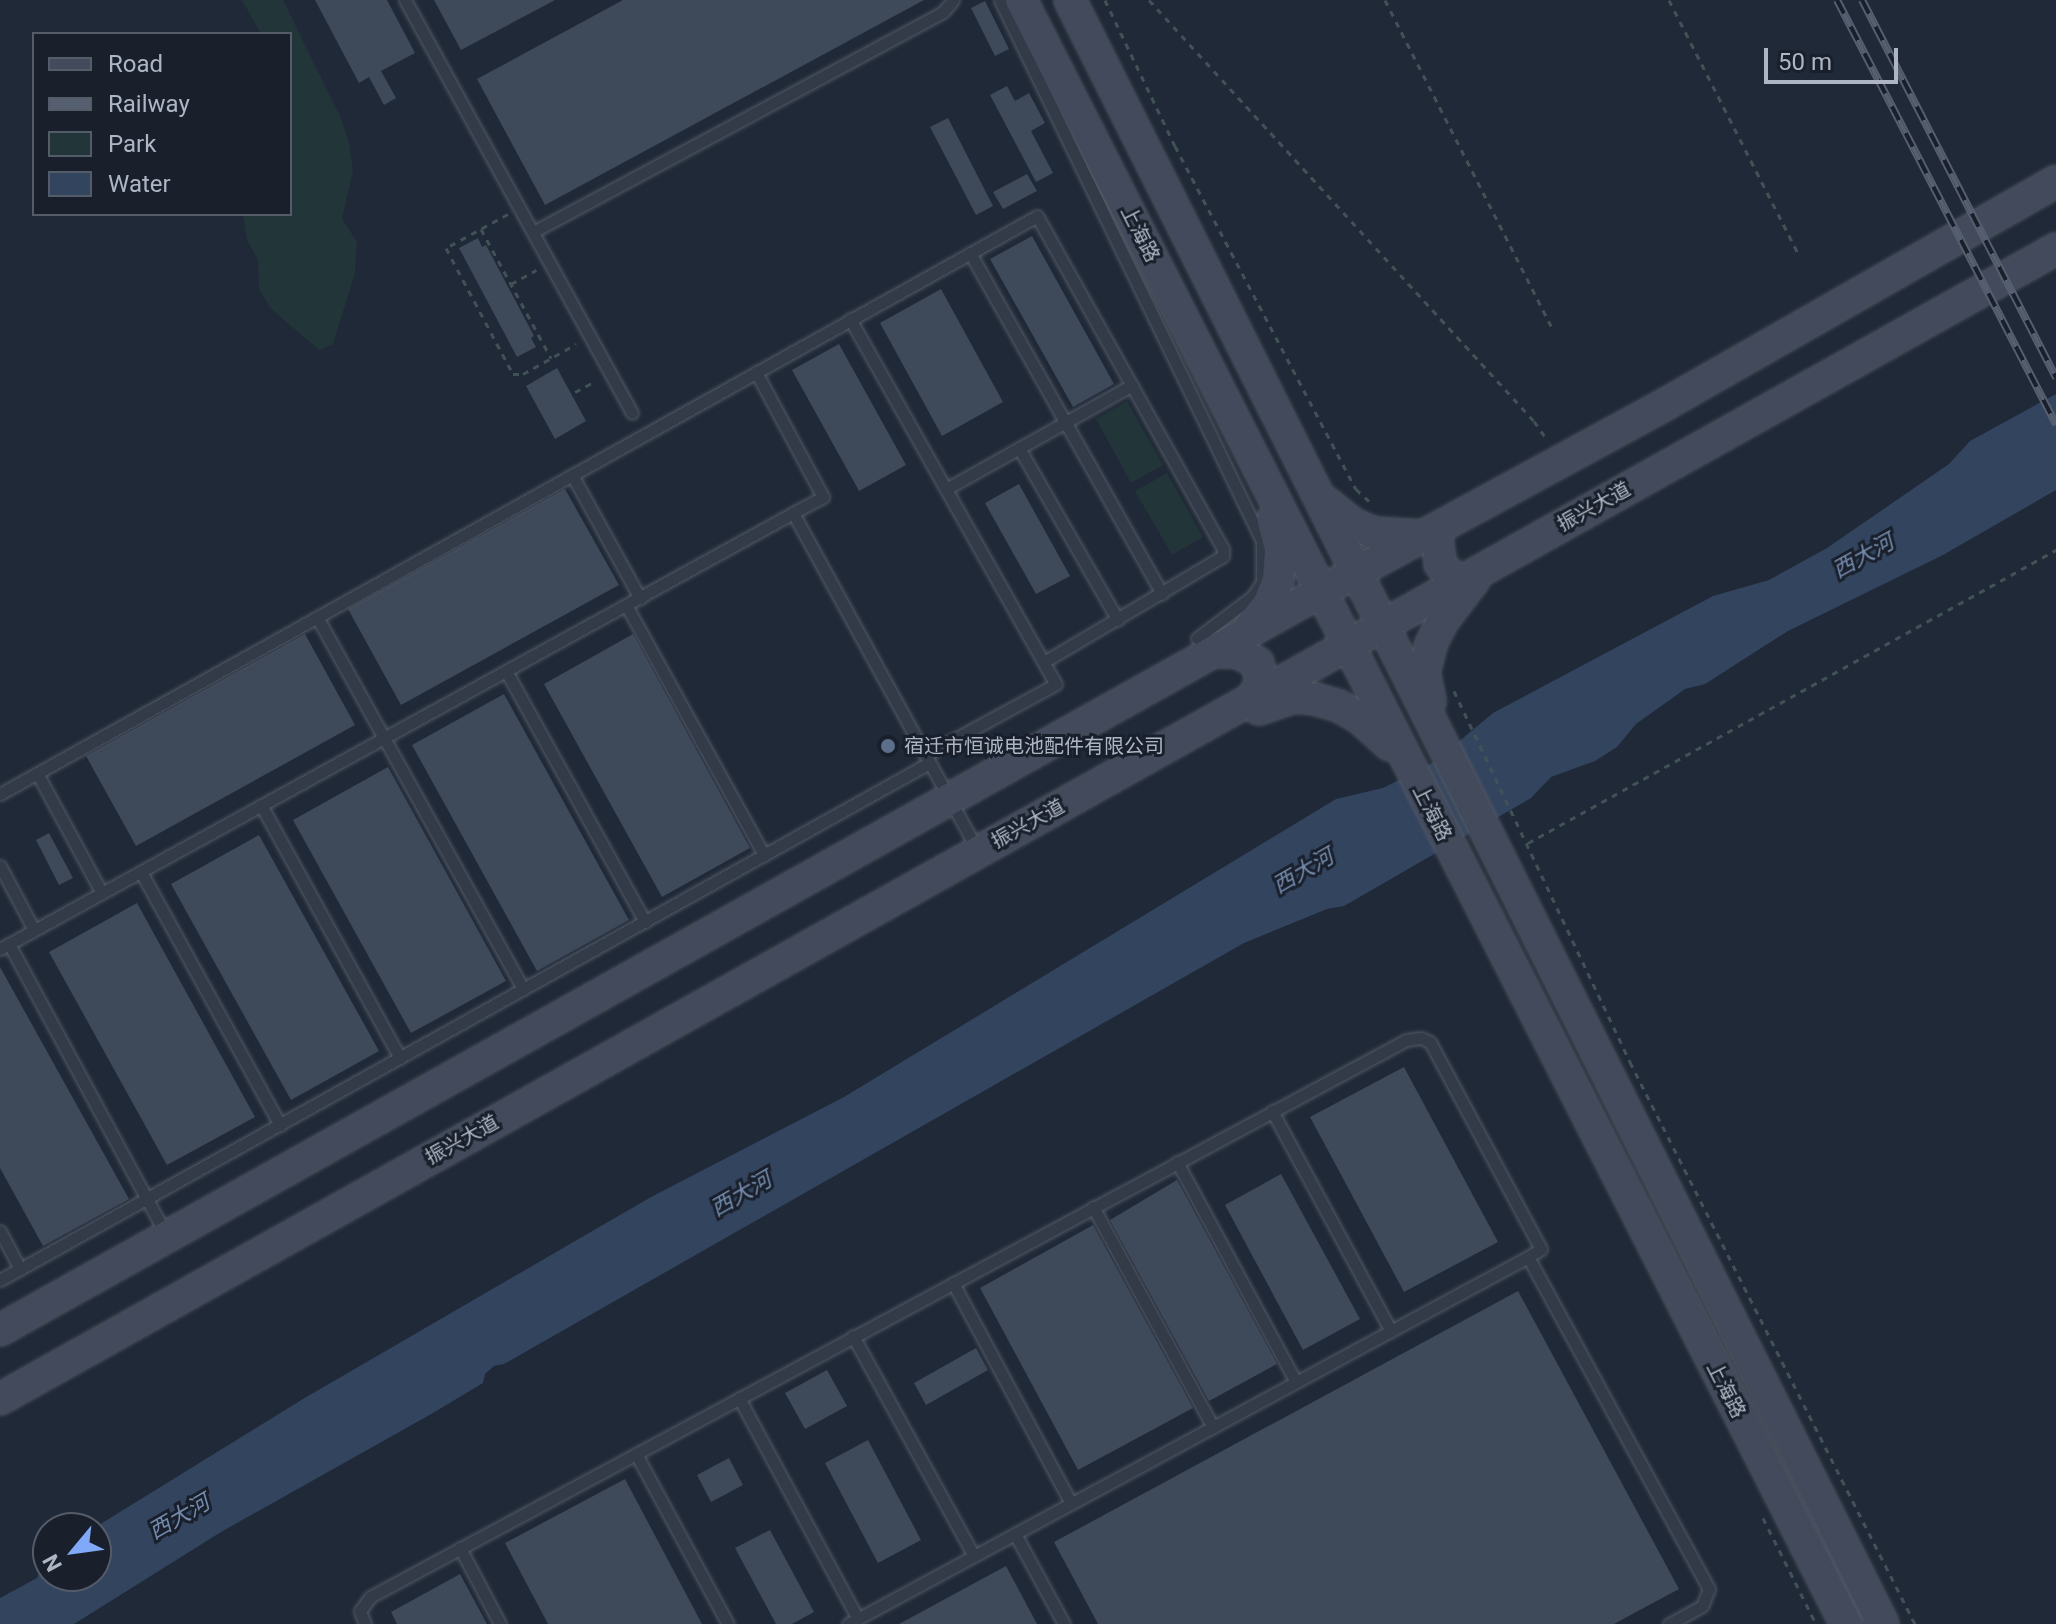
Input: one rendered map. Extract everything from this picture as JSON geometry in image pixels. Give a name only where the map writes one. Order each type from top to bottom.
[{"type":"main road","name":"上海路","points":[[1021,0],[1846,1624]]},
{"type":"main road","name":"上海路","points":[[1070,0],[1323,499],[1883,1624]]},
{"type":"main road","points":[[0,1330],[949,799],[1205,645],[1245,634],[1561,461],[2056,181]]},
{"type":"main road","name":"振兴大道","points":[[0,1399],[2056,249]]},
{"type":"main road","points":[[1245,634],[1268,605],[1278,580],[1280,549],[1264,479]]},
{"type":"main road","points":[[1289,528],[1313,526],[1321,517],[1323,499]]},
{"type":"main road","points":[[1323,499],[1353,524],[1374,533],[1430,532]]},
{"type":"main road","points":[[1430,532],[1440,564],[1470,576],[1431,644],[1424,673],[1434,723]]},
{"type":"main road","points":[[1205,645],[1237,652],[1258,663],[1261,685],[1251,699]]},
{"type":"main road","points":[[1189,734],[1293,697],[1315,699],[1339,706],[1360,718],[1407,762]]},
{"type":"main road","points":[[1385,721],[1396,711],[1412,708],[1434,723]]},
{"type":"lane","points":[[405,0],[632,413]]},
{"type":"lane","points":[[533,232],[943,12],[953,0]]},
{"type":"lane","points":[[1000,0],[1262,541],[1262,582],[1253,596],[1205,645]]},
{"type":"lane","points":[[0,794],[1037,216],[1223,549],[1218,562],[1044,662]]},
{"type":"lane","points":[[970,253],[1162,594]]},
{"type":"lane","points":[[0,1280],[764,855],[1056,684],[850,319]]},
{"type":"lane","points":[[167,1236],[4,946],[823,497],[756,372]]},
{"type":"lane","points":[[946,489],[1132,385]]},
{"type":"lane","points":[[1019,448],[1118,620]]},
{"type":"lane","points":[[572,475],[640,598]]},
{"type":"lane","points":[[793,513],[978,852]]},
{"type":"lane","points":[[626,605],[764,855]]},
{"type":"lane","points":[[317,617],[523,989]]},
{"type":"lane","points":[[506,671],[645,922]]},
{"type":"lane","points":[[37,773],[102,893]]},
{"type":"lane","points":[[261,805],[400,1058]]},
{"type":"lane","points":[[0,866],[34,930]]},
{"type":"lane","points":[[141,872],[280,1125]]},
{"type":"lane","points":[[365,1624],[360,1611],[370,1597],[853,1336],[1394,1045],[1421,1038],[1430,1042],[1541,1249],[853,1621],[739,1398]]},
{"type":"lane","points":[[1272,1111],[1391,1331]]},
{"type":"lane","points":[[1177,1162],[1296,1382]]},
{"type":"lane","points":[[1093,1207],[1213,1427]]},
{"type":"lane","points":[[0,1231],[20,1269]]},
{"type":"lane","points":[[1528,1257],[1709,1589],[1706,1602],[1684,1620],[1669,1624]]},
{"type":"lane","points":[[953,1283],[1071,1503]]},
{"type":"lane","points":[[853,1336],[974,1556]]},
{"type":"lane","points":[[636,1454],[728,1624]]},
{"type":"lane","points":[[1015,1534],[1064,1624]]},
{"type":"lane","points":[[460,1548],[500,1624]]},
{"type":"path","points":[[1105,0],[1175,146],[1356,489],[1373,505],[1383,509]]},
{"type":"path","points":[[1149,0],[1534,421],[1561,461]]},
{"type":"path","points":[[1385,0],[1554,331]]},
{"type":"path","points":[[1669,0],[1798,253]]},
{"type":"path","points":[[519,208],[446,248],[509,369],[513,374],[523,374],[590,337]]},
{"type":"path","points":[[481,229],[551,358]]},
{"type":"path","points":[[511,284],[549,263]]},
{"type":"path","points":[[575,392],[610,373]]},
{"type":"path","points":[[1527,844],[2056,550]]},
{"type":"path","points":[[1449,681],[1630,1062],[1915,1624]]},
{"type":"green space","points":[[242,0],[283,0],[340,116],[349,142],[353,171],[342,219],[357,242],[355,273],[333,344],[319,350],[271,309],[259,289],[258,260],[247,240],[243,216],[292,216],[292,32],[260,32]]},
{"type":"green space","points":[[1127,401],[1163,465],[1131,483],[1096,419]]},
{"type":"green space","points":[[1167,473],[1203,537],[1172,555],[1135,491]]},
{"type":"water","name":"西大河","points":[[2056,394],[2056,490],[1943,555],[1788,631],[1705,684],[1685,689],[1636,724],[1617,747],[1595,761],[1551,777],[1531,798],[1344,906],[1327,909],[1244,943],[504,1364],[494,1366],[485,1374],[483,1383],[221,1532],[74,1624],[0,1624],[0,1598],[32,1581],[32,1592],[112,1592],[112,1517],[303,1399],[651,1197],[844,1097],[1336,799],[1383,788],[1434,762],[1493,713],[1713,596],[1769,580],[1827,548],[1949,464],[1970,441]]},
{"type":"building","points":[[315,0],[387,0],[415,53],[381,71],[396,98],[384,105],[369,77],[359,83]]},
{"type":"building","points":[[434,0],[555,0],[461,50]]},
{"type":"building","points":[[623,0],[924,0],[545,205],[477,79]]},
{"type":"building","points":[[985,1],[1009,49],[995,56],[971,8]]},
{"type":"building","points":[[1007,86],[1015,101],[1029,93],[1045,123],[1031,131],[1053,173],[1036,182],[990,95]]},
{"type":"building","points":[[948,118],[993,206],[976,215],[930,127]]},
{"type":"building","points":[[1027,174],[1037,191],[1003,209],[993,192]]},
{"type":"building","points":[[1032,236],[1114,384],[1073,407],[990,259]]},
{"type":"building","points":[[478,238],[482,247],[486,245],[534,336],[531,338],[536,347],[517,357],[459,248]]},
{"type":"building","points":[[941,289],[1003,402],[942,436],[880,323]]},
{"type":"building","points":[[839,344],[906,465],[859,491],[792,370]]},
{"type":"building","points":[[557,368],[586,421],[555,439],[526,386]]},
{"type":"building","points":[[1019,484],[1070,576],[1036,594],[985,503]]},
{"type":"building","points":[[565,489],[619,585],[401,705],[348,609]]},
{"type":"building","points":[[305,634],[355,725],[136,846],[86,756]]},
{"type":"building","points":[[633,634],[750,848],[662,897],[544,684]]},
{"type":"building","points":[[504,694],[629,920],[537,971],[412,745]]},
{"type":"building","points":[[388,767],[506,981],[411,1033],[293,820]]},
{"type":"building","points":[[49,833],[73,878],[59,885],[36,840]]},
{"type":"building","points":[[259,835],[379,1051],[291,1100],[171,884]]},
{"type":"building","points":[[137,903],[255,1117],[167,1165],[49,952]]},
{"type":"building","points":[[0,967],[129,1199],[43,1246],[0,1168]]},
{"type":"building","points":[[1404,1067],[1498,1242],[1404,1292],[1310,1117]]},
{"type":"building","points":[[1281,1174],[1360,1319],[1303,1350],[1225,1205]]},
{"type":"building","points":[[1177,1180],[1277,1364],[1209,1401],[1110,1220]]},
{"type":"building","points":[[1093,1225],[1193,1408],[1078,1470],[980,1288]]},
{"type":"building","points":[[1518,1291],[1679,1589],[1614,1624],[1098,1624],[1054,1542]]},
{"type":"building","points":[[976,1348],[988,1370],[926,1405],[914,1383]]},
{"type":"building","points":[[827,1370],[847,1406],[805,1429],[785,1393]]},
{"type":"building","points":[[868,1440],[921,1540],[878,1563],[825,1463]]},
{"type":"building","points":[[729,1458],[743,1485],[711,1502],[697,1475]]},
{"type":"building","points":[[625,1479],[702,1624],[548,1624],[505,1543]]},
{"type":"building","points":[[770,1530],[814,1612],[792,1624],[776,1624],[735,1548]]},
{"type":"building","points":[[1006,1566],[1037,1624],[899,1624]]},
{"type":"building","points":[[460,1574],[487,1624],[397,1624],[391,1612]]},
{"type":"railway","points":[[1837,0],[2056,425]]},
{"type":"railway","points":[[1862,0],[2056,378]]},
{"type":"place","name":"宿迁市恒诚电池配件有限公司","points":[[888,746]]}]
